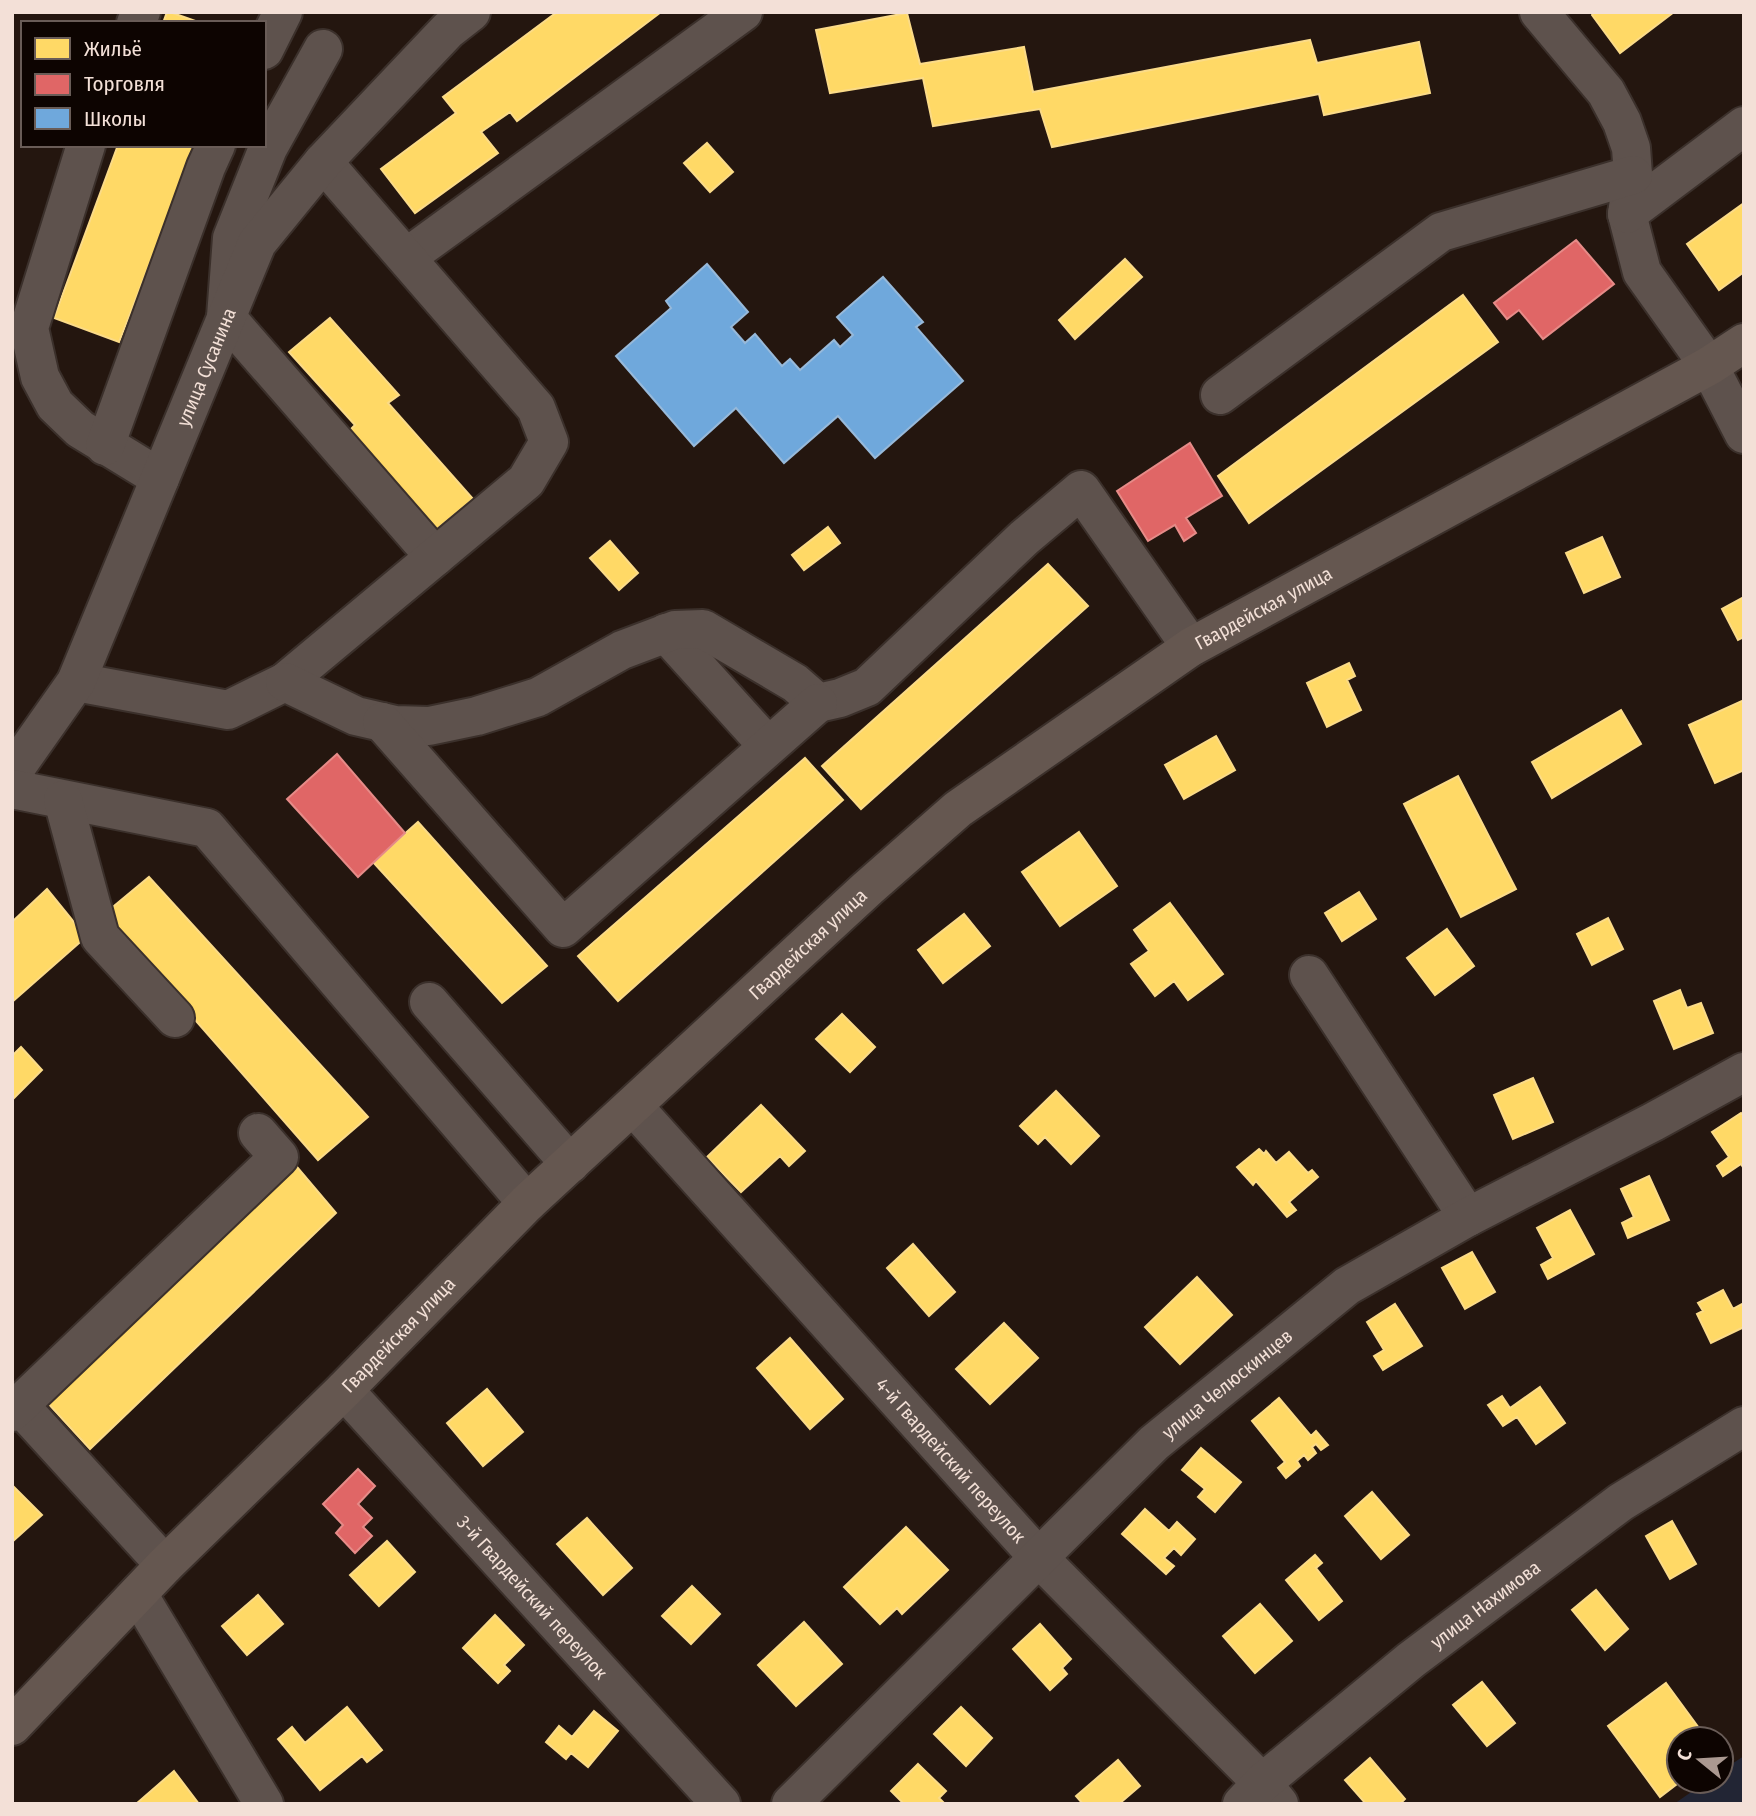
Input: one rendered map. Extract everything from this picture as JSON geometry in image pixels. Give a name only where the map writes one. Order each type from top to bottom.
[{"type":"main road","name":"Гвардейская улица","points":[[12,1726],[165,1565],[344,1390],[527,1203],[858,897],[958,809],[1191,647],[1709,366],[1744,343]]},
{"type":"street","points":[[266,46],[283,12]]},
{"type":"street","name":"улица Сусанина","points":[[12,773],[76,682],[257,243],[330,155],[448,30],[471,12]]},
{"type":"street","points":[[407,257],[743,12]]},
{"type":"street","points":[[1539,12],[1606,92],[1622,122],[1631,148],[1633,175],[1627,214],[1642,272],[1709,366],[1744,434]]},
{"type":"street","points":[[323,49],[268,148],[232,238],[226,317],[435,557]]},
{"type":"street","points":[[76,682],[228,710],[285,682],[526,481],[549,442],[536,408],[407,257],[293,104]]},
{"type":"street","points":[[1627,214],[1744,126]]},
{"type":"street","points":[[85,147],[29,328],[40,377],[55,405],[80,429],[160,478]]},
{"type":"street","points":[[105,446],[215,147]]},
{"type":"street","points":[[1220,396],[1441,232],[1633,175]]},
{"type":"street","points":[[382,722],[563,928],[818,703],[841,698],[867,687],[1024,538],[1081,490],[1191,647]]},
{"type":"street","points":[[285,682],[356,716],[395,725],[429,726],[477,716],[538,697],[622,650],[676,630],[703,629],[795,682],[818,703]]},
{"type":"street","points":[[666,633],[768,746]]},
{"type":"street","points":[[12,789],[207,828],[527,1203]]},
{"type":"street","points":[[63,800],[100,937],[175,1018]]},
{"type":"street","points":[[1310,975],[1468,1217]]},
{"type":"street","points":[[429,1002],[570,1164]]},
{"type":"street","name":"улица Челюскинцев","points":[[791,1804],[1154,1443],[1347,1286],[1468,1217],[1744,1072]]},
{"type":"street","name":"4-й Гвардейский переулок","points":[[633,1106],[1040,1558],[1261,1797]]},
{"type":"street","points":[[165,1565],[16,1408],[279,1157],[258,1133]]},
{"type":"street","name":"3-й Гвардейский переулок","points":[[344,1390],[721,1804]]},
{"type":"street","name":"улица Нахимова","points":[[1261,1797],[1410,1660],[1621,1502],[1744,1426]]},
{"type":"street","points":[[138,1594],[264,1804]]},
{"type":"shaded area","points":[[1744,1756],[1744,1804],[1674,1804],[1687,1795],[1735,1795],[1735,1762]]},
{"type":"building: Жильё","points":[[167,12],[170,12],[195,21],[164,21]]},
{"type":"building: Жильё","points":[[557,12],[661,12],[517,121],[510,112],[481,132],[498,153],[415,213],[381,169],[456,113],[443,97]]},
{"type":"building: Жильё","points":[[1594,12],[1674,12],[1620,53],[1592,15]]},
{"type":"building: Жильё","points":[[907,13],[920,64],[1024,47],[1033,92],[1310,40],[1317,63],[1419,42],[1430,93],[1324,115],[1319,94],[1052,147],[1040,109],[933,126],[923,78],[830,93],[816,30]]},
{"type":"building: Жильё","points":[[707,143],[733,172],[710,192],[684,163]]},
{"type":"building: Жильё","points":[[117,147],[195,147],[119,342],[54,318]]},
{"type":"building: Жильё","points":[[1744,203],[1744,272],[1719,290],[1687,244]]},
{"type":"building: Жильё","points":[[1125,259],[1142,277],[1075,339],[1059,320]]},
{"type":"building: Жильё","points":[[1463,295],[1498,342],[1249,523],[1218,476]]},
{"type":"building: Жильё","points":[[330,318],[399,395],[388,403],[473,499],[432,533],[346,434],[355,425],[289,352]]},
{"type":"building: Жильё","points":[[828,527],[840,543],[804,570],[792,555]]},
{"type":"building: Жильё","points":[[1602,537],[1620,577],[1584,593],[1566,553]]},
{"type":"building: Жильё","points":[[610,541],[638,573],[619,590],[590,558]]},
{"type":"building: Жильё","points":[[1048,564],[1088,606],[861,809],[822,766]]},
{"type":"building: Жильё","points":[[1744,597],[1744,637],[1738,640],[1722,609]]},
{"type":"building: Жильё","points":[[1349,663],[1355,676],[1347,680],[1361,710],[1327,727],[1307,683]]},
{"type":"building: Жильё","points":[[1744,700],[1744,770],[1715,783],[1689,725]]},
{"type":"building: Жильё","points":[[1621,710],[1641,744],[1552,798],[1532,762]]},
{"type":"building: Жильё","points":[[1216,736],[1235,770],[1184,799],[1165,765]]},
{"type":"building: Жильё","points":[[805,758],[843,800],[618,1001],[578,956]]},
{"type":"building: Жильё","points":[[1458,776],[1516,889],[1461,917],[1404,804]]},
{"type":"building: Жильё","points":[[418,822],[547,966],[502,1003],[373,862]]},
{"type":"building: Жильё","points":[[1079,832],[1117,886],[1060,926],[1022,872]]},
{"type":"building: Жильё","points":[[149,877],[368,1117],[318,1160],[103,915]]},
{"type":"building: Жильё","points":[[47,889],[86,937],[12,1002],[12,922]]},
{"type":"building: Жильё","points":[[1359,892],[1376,919],[1342,941],[1325,913]]},
{"type":"building: Жильё","points":[[1170,903],[1223,974],[1188,1000],[1174,981],[1155,996],[1131,964],[1149,951],[1134,930]]},
{"type":"building: Жильё","points":[[964,914],[990,946],[943,983],[918,950]]},
{"type":"building: Жильё","points":[[1608,918],[1623,949],[1592,965],[1577,934]]},
{"type":"building: Жильё","points":[[1447,929],[1474,966],[1435,995],[1407,958]]},
{"type":"building: Жильё","points":[[1680,990],[1687,1008],[1701,1003],[1713,1033],[1674,1049],[1654,1001]]},
{"type":"building: Жильё","points":[[842,1014],[875,1047],[850,1072],[816,1039]]},
{"type":"building: Жильё","points":[[21,1047],[42,1070],[12,1100],[12,1056]]},
{"type":"building: Жильё","points":[[1533,1078],[1553,1122],[1513,1139],[1494,1095]]},
{"type":"building: Жильё","points":[[1056,1091],[1099,1136],[1071,1164],[1045,1137],[1038,1144],[1020,1126]]},
{"type":"building: Жильё","points":[[761,1105],[805,1151],[789,1166],[780,1156],[741,1192],[707,1157]]},
{"type":"building: Жильё","points":[[1741,1113],[1744,1116],[1744,1169],[1741,1164],[1723,1176],[1717,1166],[1729,1157],[1712,1132]]},
{"type":"building: Жильё","points":[[1259,1149],[1264,1154],[1266,1151],[1276,1163],[1289,1152],[1308,1173],[1312,1170],[1318,1177],[1289,1202],[1296,1210],[1287,1217],[1256,1181],[1253,1185],[1237,1167]]},
{"type":"building: Жильё","points":[[297,1167],[336,1213],[90,1449],[45,1400]]},
{"type":"building: Жильё","points":[[1649,1176],[1669,1220],[1628,1238],[1622,1223],[1634,1217],[1621,1189]]},
{"type":"building: Жильё","points":[[1570,1210],[1594,1254],[1548,1279],[1541,1265],[1553,1258],[1537,1228]]},
{"type":"building: Жильё","points":[[913,1244],[955,1292],[929,1316],[887,1268]]},
{"type":"building: Жильё","points":[[1472,1252],[1495,1292],[1465,1309],[1442,1268]]},
{"type":"building: Жильё","points":[[1197,1277],[1232,1315],[1180,1364],[1145,1327]]},
{"type":"building: Жильё","points":[[1723,1290],[1733,1309],[1744,1303],[1744,1327],[1711,1343],[1697,1314],[1703,1311],[1698,1303]]},
{"type":"building: Жильё","points":[[1395,1304],[1422,1346],[1383,1370],[1374,1356],[1384,1350],[1367,1322]]},
{"type":"building: Жильё","points":[[1004,1323],[1038,1358],[990,1404],[956,1369]]},
{"type":"building: Жильё","points":[[790,1338],[843,1399],[810,1429],[757,1368]]},
{"type":"building: Жильё","points":[[1540,1387],[1565,1423],[1536,1444],[1517,1417],[1503,1426],[1488,1405],[1502,1396],[1510,1408]]},
{"type":"building: Жильё","points":[[487,1389],[523,1432],[483,1466],[447,1423]]},
{"type":"building: Жильё","points":[[1279,1398],[1311,1436],[1316,1431],[1328,1445],[1321,1450],[1316,1444],[1312,1447],[1316,1453],[1308,1460],[1304,1455],[1297,1461],[1300,1466],[1286,1478],[1278,1468],[1285,1462],[1252,1421]]},
{"type":"building: Жильё","points":[[1201,1448],[1241,1482],[1215,1512],[1198,1497],[1205,1489],[1182,1470]]},
{"type":"building: Жильё","points":[[12,1485],[42,1515],[12,1542]]},
{"type":"building: Жильё","points":[[1372,1492],[1409,1535],[1381,1559],[1345,1516]]},
{"type":"building: Жильё","points":[[1145,1509],[1169,1531],[1177,1522],[1195,1539],[1181,1555],[1174,1548],[1164,1558],[1174,1566],[1166,1574],[1122,1534]]},
{"type":"building: Жильё","points":[[587,1518],[632,1568],[603,1595],[557,1544]]},
{"type":"building: Жильё","points":[[1672,1521],[1696,1564],[1670,1579],[1646,1536]]},
{"type":"building: Жильё","points":[[906,1527],[948,1570],[902,1614],[897,1608],[880,1624],[844,1587]]},
{"type":"building: Жильё","points":[[387,1541],[415,1572],[379,1606],[350,1575]]},
{"type":"building: Жильё","points":[[1315,1555],[1322,1563],[1316,1568],[1342,1601],[1319,1620],[1286,1580]]},
{"type":"building: Жильё","points":[[692,1586],[720,1614],[691,1644],[662,1616]]},
{"type":"building: Жильё","points":[[1596,1590],[1628,1629],[1605,1650],[1572,1610]]},
{"type":"building: Жильё","points":[[258,1595],[283,1624],[247,1655],[222,1626]]},
{"type":"building: Жильё","points":[[1260,1604],[1292,1641],[1255,1673],[1223,1636]]},
{"type":"building: Жильё","points":[[495,1615],[524,1645],[504,1665],[510,1671],[498,1683],[463,1648]]},
{"type":"building: Жильё","points":[[804,1622],[842,1664],[796,1706],[758,1665]]},
{"type":"building: Жильё","points":[[1040,1624],[1071,1659],[1062,1668],[1067,1674],[1050,1690],[1013,1649]]},
{"type":"building: Жильё","points":[[1482,1682],[1515,1723],[1487,1746],[1453,1705]]},
{"type":"building: Жильё","points":[[1666,1683],[1697,1725],[1665,1725],[1665,1793],[1660,1797],[1608,1726]]},
{"type":"building: Жильё","points":[[347,1707],[382,1750],[367,1762],[362,1756],[320,1790],[278,1739],[292,1727],[305,1743]]},
{"type":"building: Жильё","points":[[961,1707],[992,1738],[966,1766],[934,1734]]},
{"type":"building: Жильё","points":[[594,1711],[618,1731],[588,1767],[571,1753],[566,1759],[546,1742],[559,1726],[572,1737]]},
{"type":"building: Жильё","points":[[1370,1758],[1405,1799],[1400,1804],[1366,1804],[1345,1780]]},
{"type":"building: Жильё","points":[[1118,1760],[1140,1786],[1119,1804],[1083,1804],[1076,1796]]},
{"type":"building: Жильё","points":[[918,1764],[946,1791],[939,1798],[945,1804],[904,1804],[891,1791]]},
{"type":"building: Жильё","points":[[174,1771],[199,1804],[136,1804]]},
{"type":"building: Торговля","points":[[1576,240],[1614,284],[1543,339],[1519,310],[1507,319],[1494,303]]},
{"type":"building: Торговля","points":[[1190,443],[1222,496],[1186,518],[1196,533],[1184,541],[1175,525],[1148,541],[1117,491]]},
{"type":"building: Торговля","points":[[337,754],[405,833],[358,877],[287,799]]},
{"type":"building: Торговля","points":[[358,1469],[375,1486],[358,1504],[372,1518],[363,1527],[372,1536],[355,1553],[336,1533],[343,1525],[323,1504]]},
{"type":"building: Школы","points":[[707,264],[748,312],[731,327],[745,343],[755,334],[782,366],[790,359],[800,370],[834,340],[840,347],[853,335],[837,317],[883,277],[923,322],[916,327],[963,381],[875,458],[838,416],[784,463],[736,408],[694,446],[616,356],[671,308],[666,301]]}]
